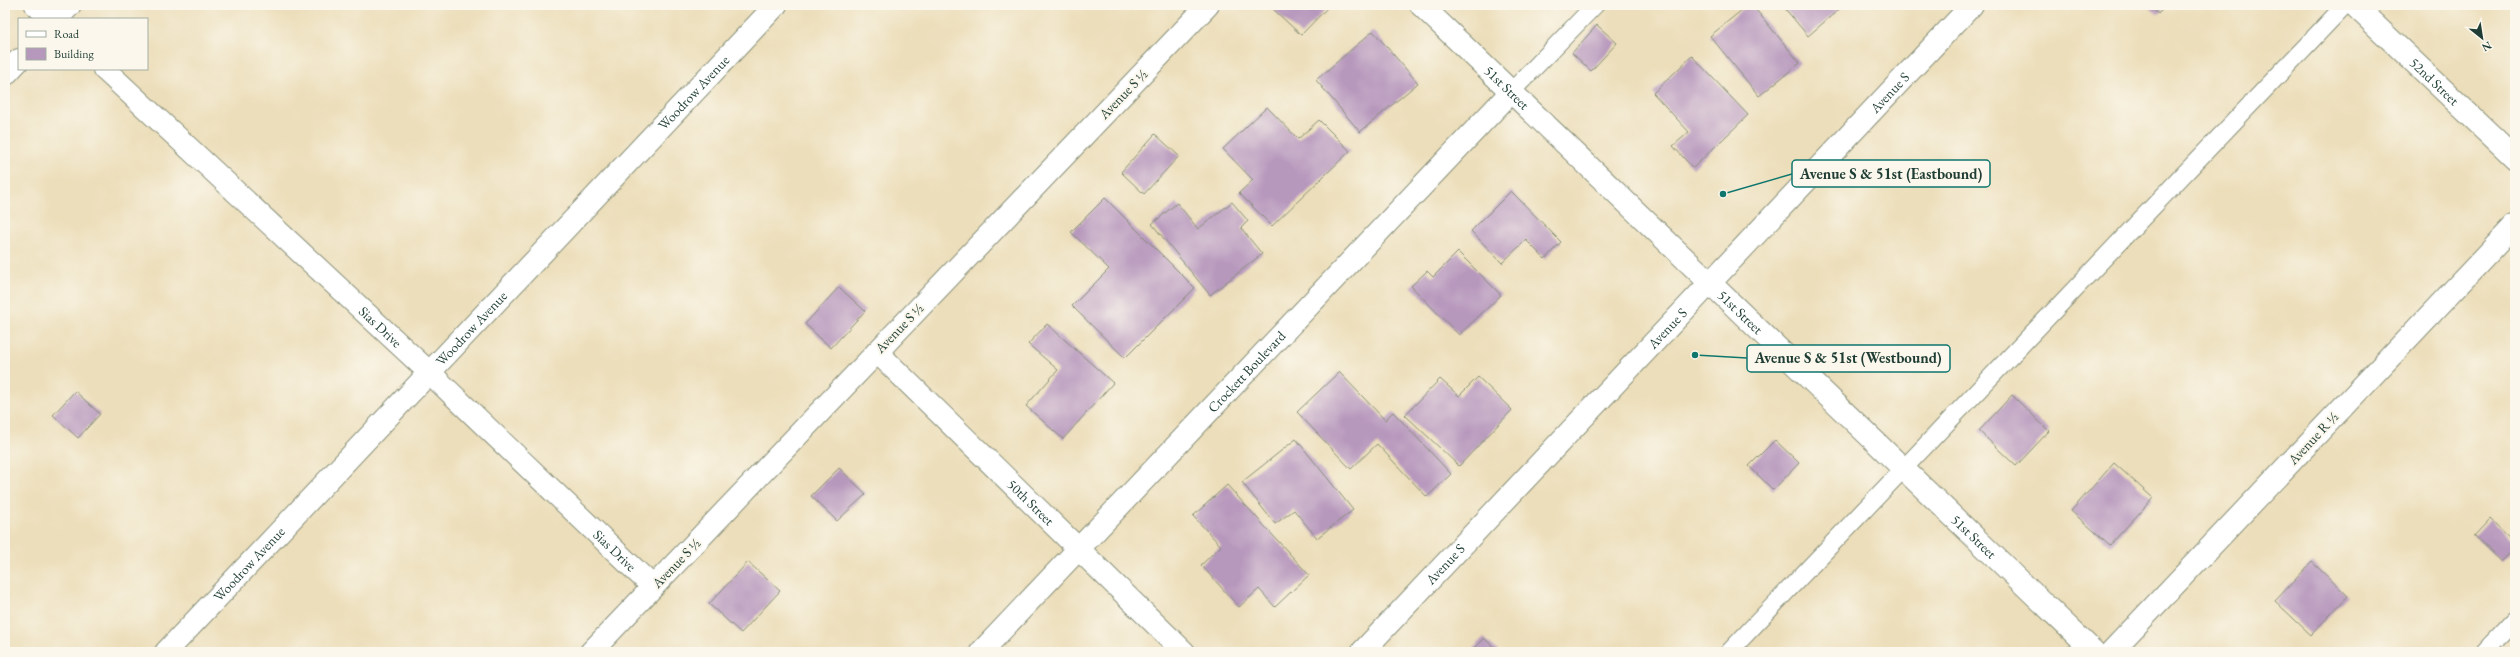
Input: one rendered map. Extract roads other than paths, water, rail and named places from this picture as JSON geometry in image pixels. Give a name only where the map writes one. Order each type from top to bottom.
[{"type":"street","points":[[36,5],[50,18]]},
{"type":"street","points":[[58,18],[70,5]]},
{"type":"street","name":"Woodrow Avenue","points":[[166,652],[776,5]]},
{"type":"street","name":"Avenue S ½","points":[[591,652],[1208,5]]},
{"type":"street","name":"51st Street","points":[[1421,5],[2094,652]]},
{"type":"street","name":"Avenue S","points":[[1362,652],[1972,5]]},
{"type":"street","name":"52nd Street","points":[[2354,5],[2515,158]]},
{"type":"street","points":[[5,75],[18,61]]},
{"type":"street","name":"Sias Drive","points":[[105,70],[430,373],[653,587]]},
{"type":"street","name":"Crockett Boulevard","points":[[981,652],[1512,92]]},
{"type":"street","name":"Avenue R ½","points":[[2111,652],[2515,225]]},
{"type":"street","name":"50th Street","points":[[877,352],[1184,652]]},
{"type":"lane","points":[[1512,92],[1595,5]]},
{"type":"lane","points":[[1729,652],[2345,5]]},
{"type":"lane","points":[[2484,652],[2515,619]]},
{"type":"place","name":"Avenue S & 51st (Eastbound)","points":[[1723,194]]},
{"type":"place","name":"Avenue S & 51st (Westbound)","points":[[1695,355]]}]
